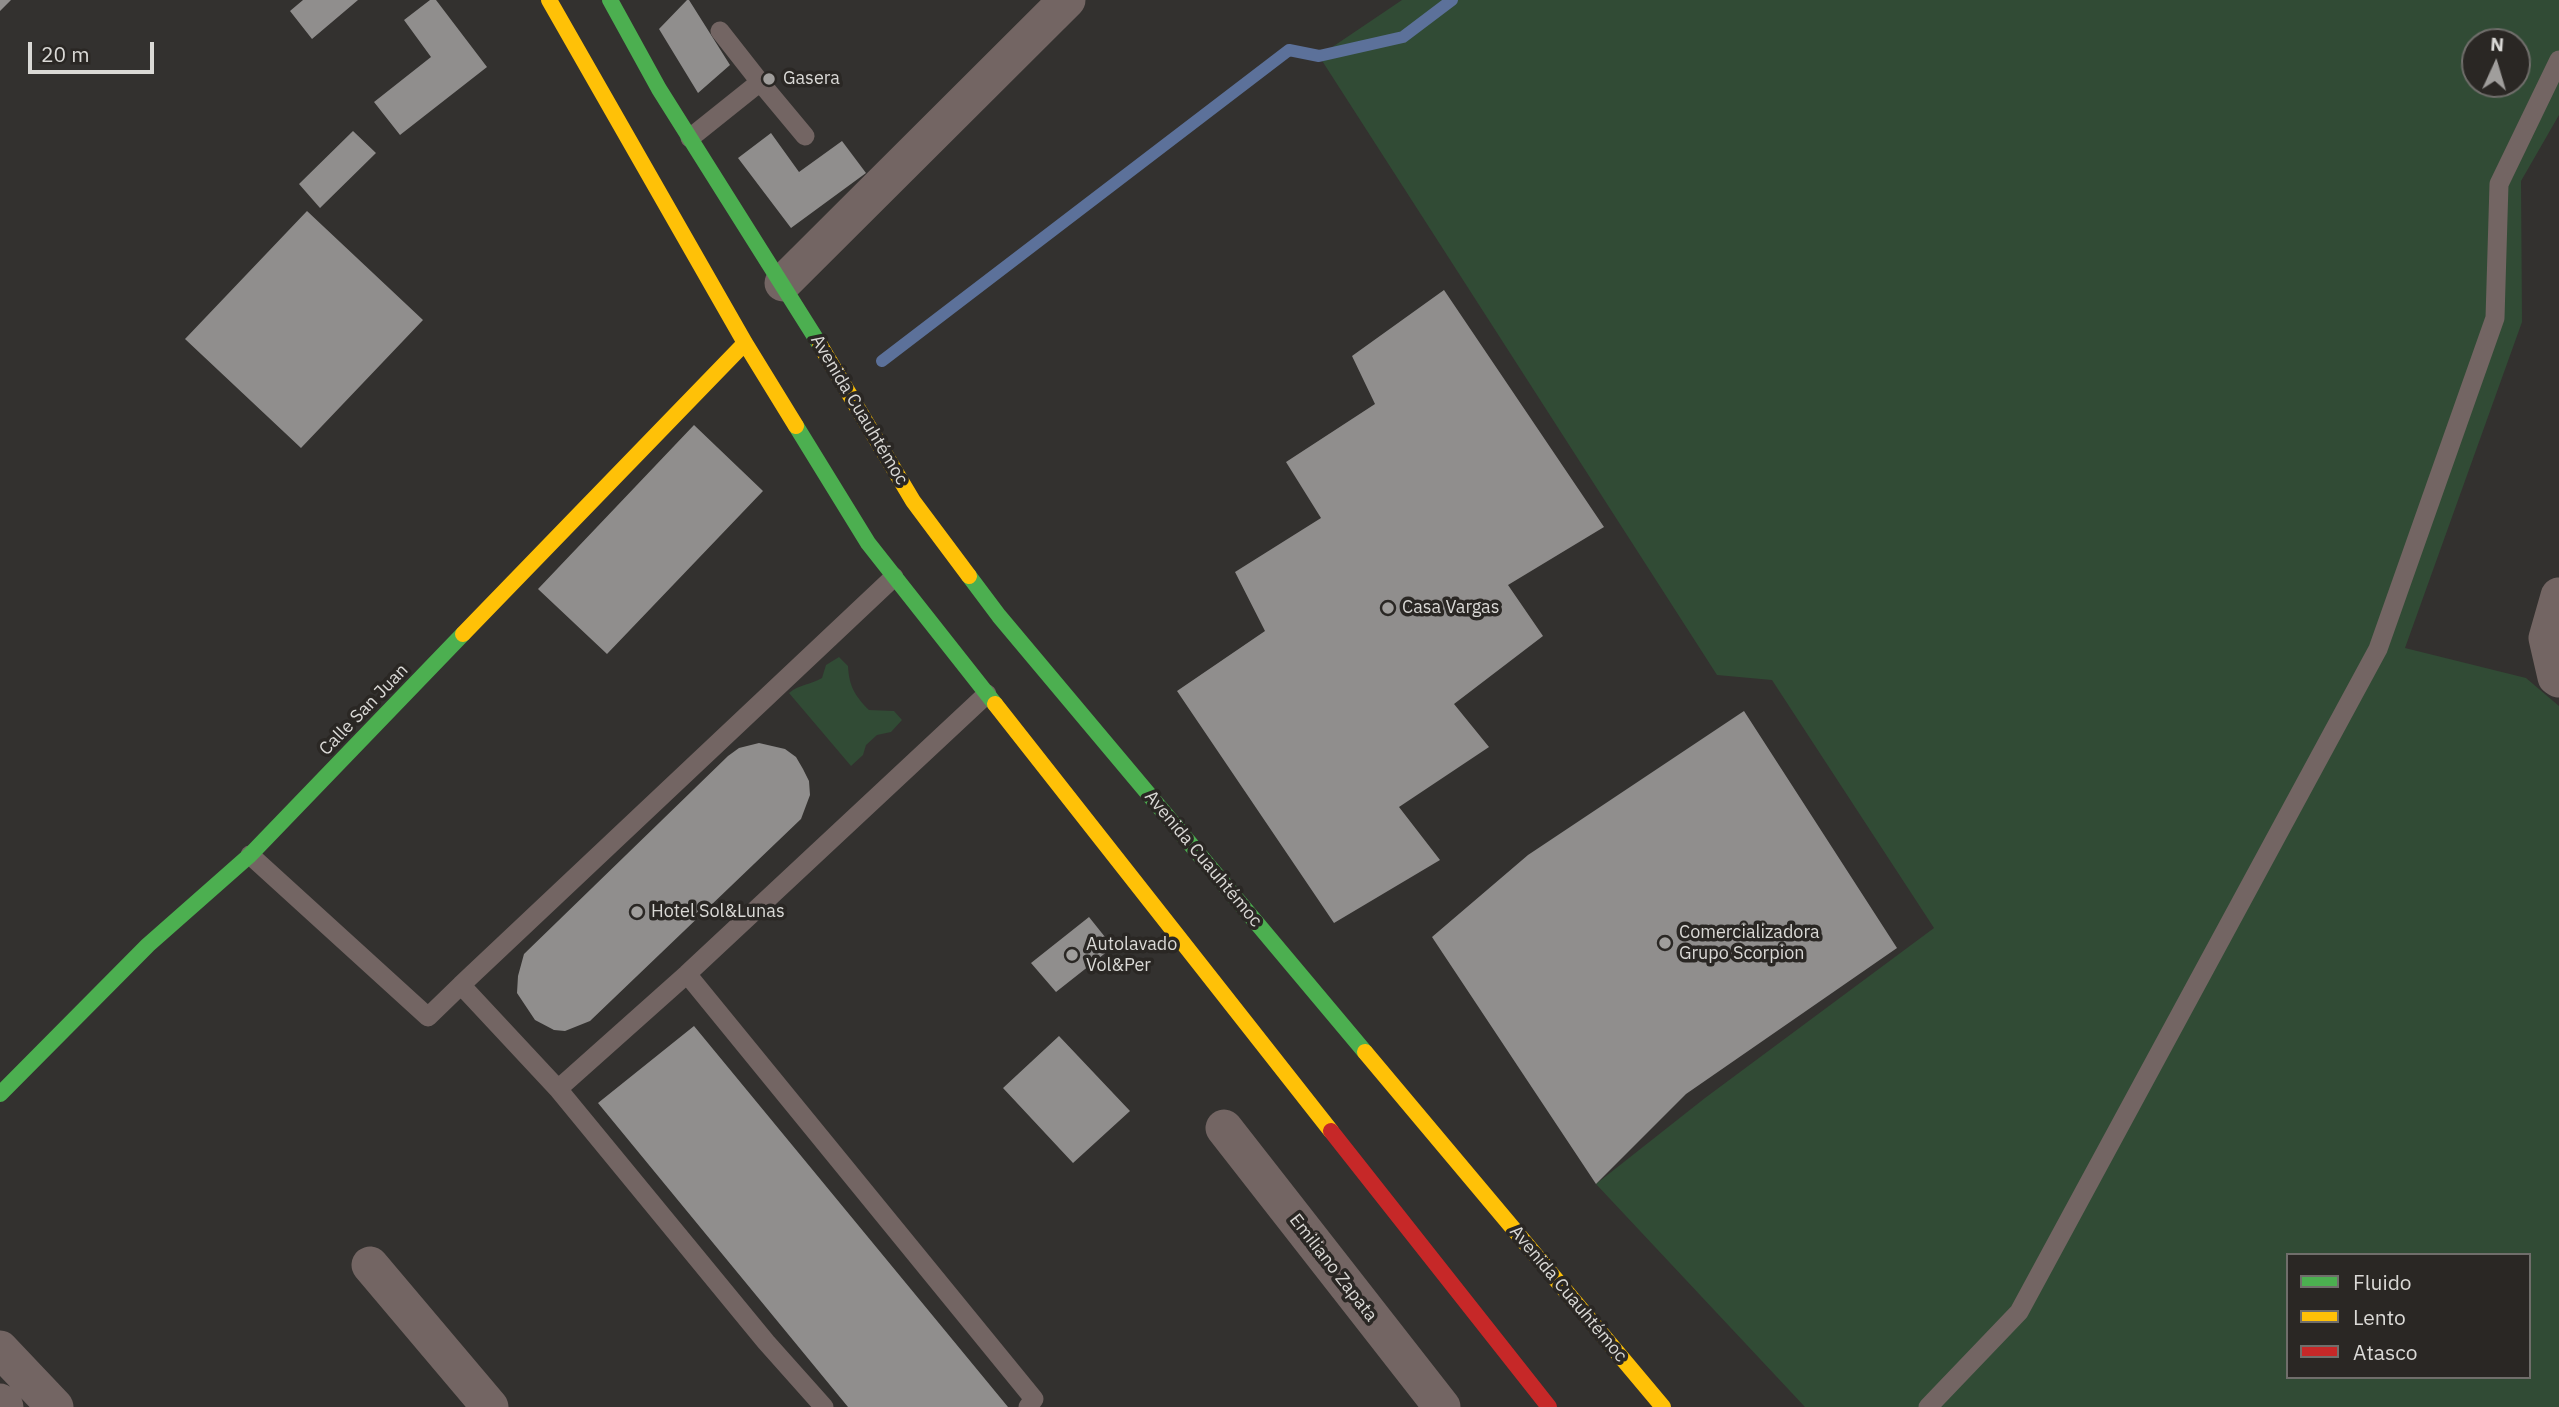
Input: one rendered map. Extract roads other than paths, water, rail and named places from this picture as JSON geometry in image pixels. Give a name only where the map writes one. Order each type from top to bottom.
[{"type":"main road","points":[[549,0],[745,343],[868,543],[1549,1407]]},
{"type":"main road","name":"Avenida Cuauhtémoc","points":[[610,0],[659,89],[783,283],[913,501],[999,616],[1663,1407]]},
{"type":"main road","name":"Calle San Juan","points":[[0,1094],[148,945],[250,855],[745,343]]},
{"type":"street","points":[[783,283],[1067,0]]},
{"type":"street","points":[[2557,678],[2547,638],[2559,596]]},
{"type":"street","name":"Emiliano Zapata","points":[[1224,1128],[1443,1407]]},
{"type":"street","points":[[370,1265],[490,1407]]},
{"type":"street","points":[[0,1349],[55,1407]]},
{"type":"street","points":[[0,1402],[5,1407]]},
{"type":"lane","points":[[720,31],[805,136]]},
{"type":"lane","points":[[1928,1407],[2019,1312],[2378,649],[2495,318],[2499,184],[2559,60]]},
{"type":"lane","points":[[690,138],[760,82]]},
{"type":"lane","points":[[250,855],[428,1017],[894,576]]},
{"type":"lane","points":[[558,1089],[687,974],[987,694]]},
{"type":"lane","points":[[687,974],[1034,1399],[1028,1407]]},
{"type":"lane","points":[[461,985],[558,1089],[766,1342],[824,1407]]},
{"type":"waterway","points":[[882,361],[1289,50],[1319,56],[1403,37],[1452,0]]},
{"type":"place","name":"Gasera","points":[[769,79]]},
{"type":"place","name":"Casa Vargas","points":[[1388,608]]},
{"type":"place","name":"Hotel Sol&Lunas","points":[[637,912]]},
{"type":"place","name":"Comercializadora Grupo Scorpion","points":[[1665,943]]},
{"type":"place","name":"Autolavado Vol&Per","points":[[1072,955]]}]
